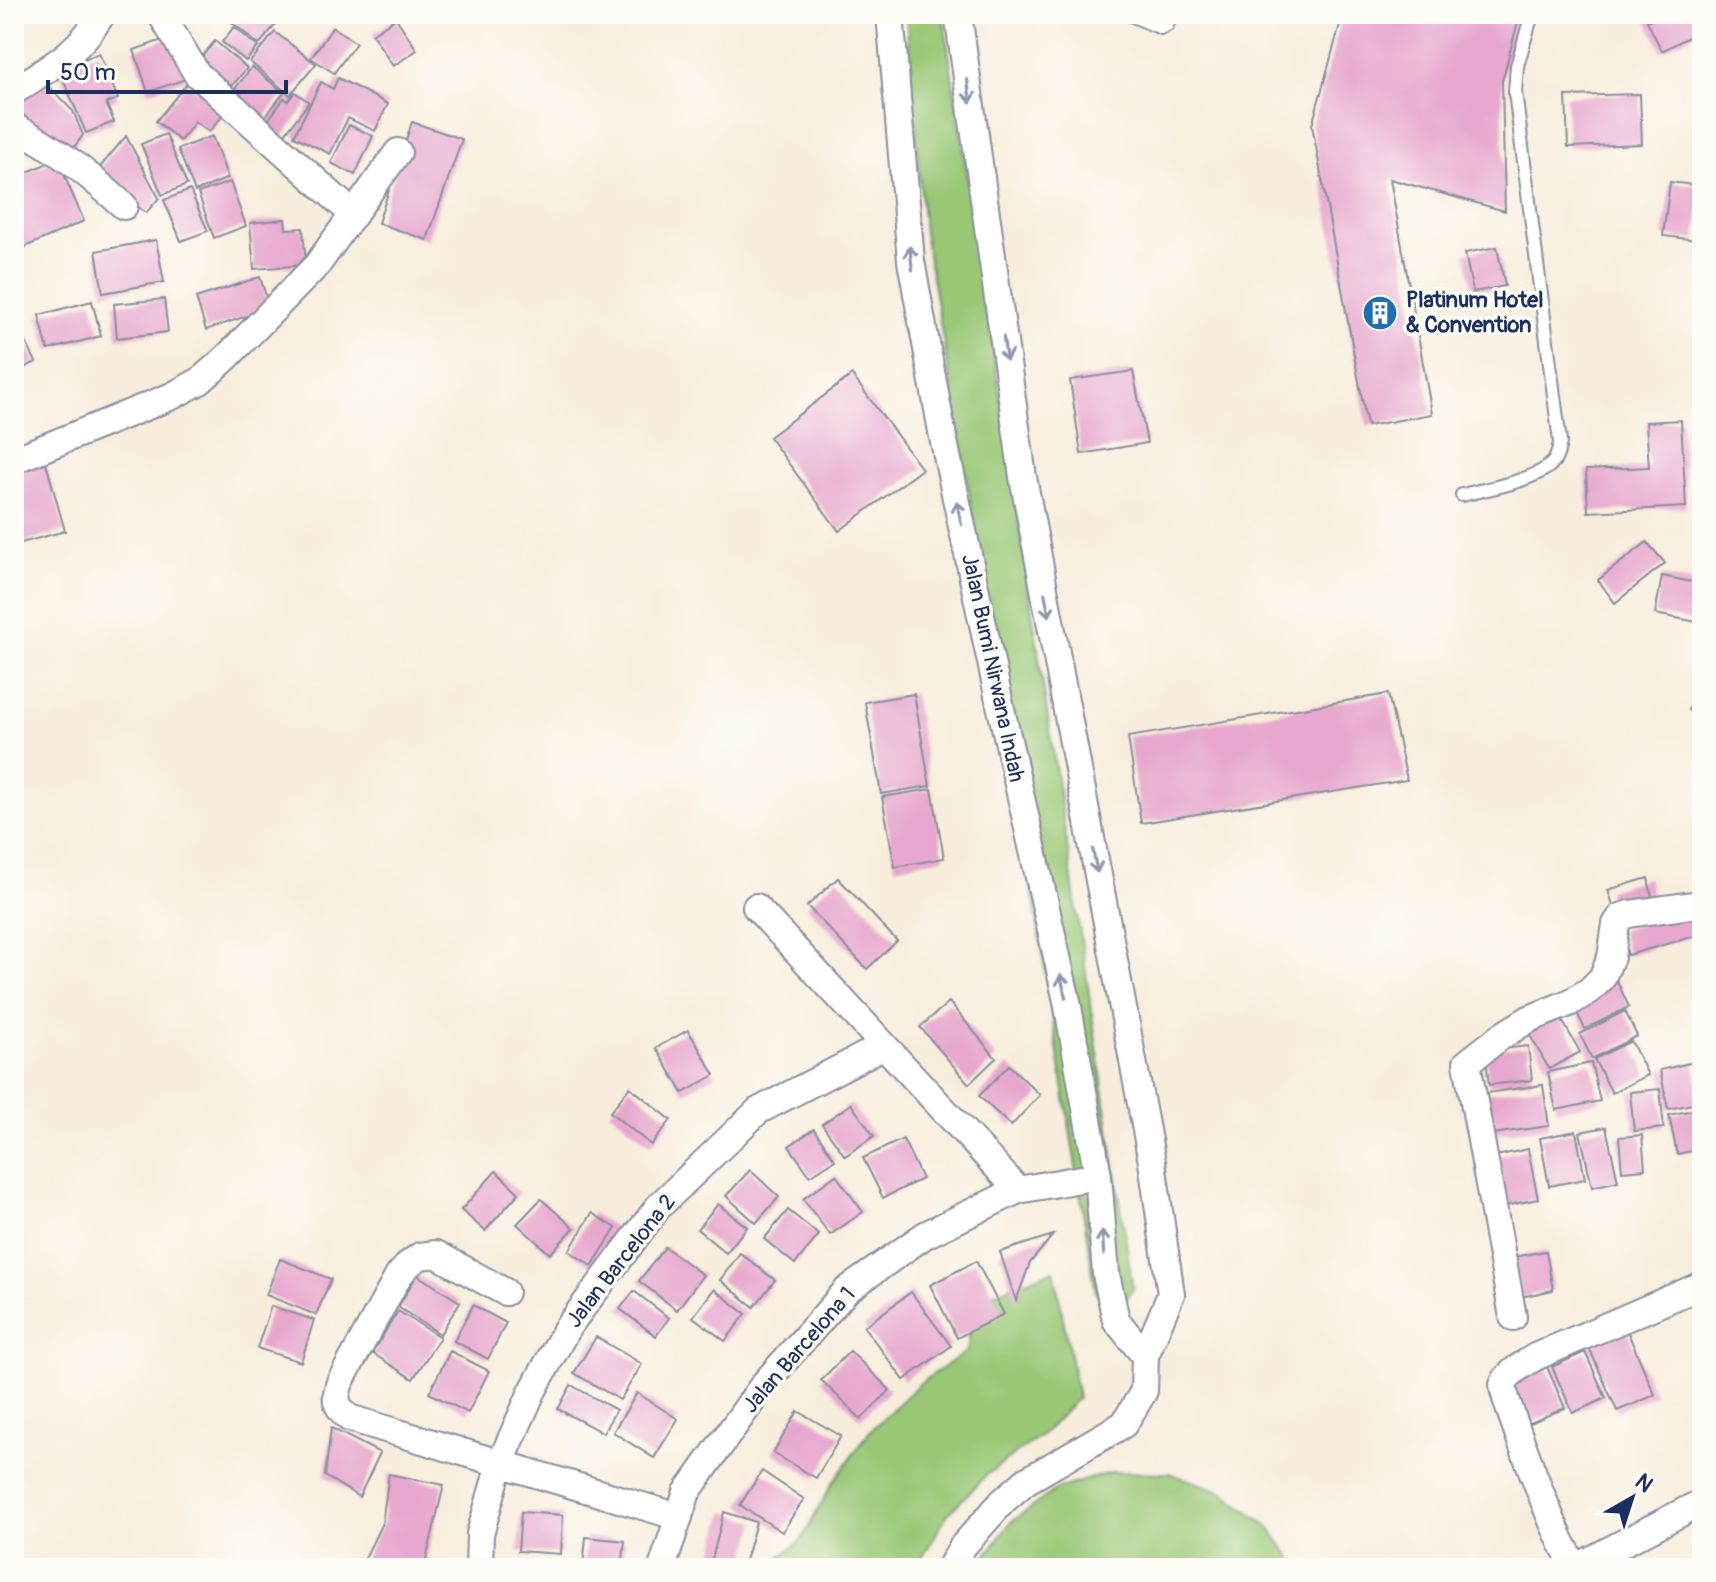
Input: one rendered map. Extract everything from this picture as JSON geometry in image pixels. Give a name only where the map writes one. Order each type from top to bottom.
[{"type":"street","points":[[14,91],[67,56],[85,39],[102,14]]},
{"type":"street","points":[[161,14],[197,74],[354,215]]},
{"type":"street","name":"Jalan Bumi Nirwana Indah","points":[[890,14],[911,261],[943,437],[1067,1001],[1098,1176],[1106,1274],[1116,1320],[1145,1356]]},
{"type":"street","points":[[950,1568],[963,1546],[1003,1501],[1026,1481],[1124,1424],[1144,1391],[1145,1356],[1171,1294],[1149,1146],[1023,477],[958,14]]},
{"type":"street","points":[[14,127],[75,164],[124,206]]},
{"type":"street","points":[[14,460],[172,396],[200,381],[317,265],[398,152]]},
{"type":"street","points":[[1513,1317],[1467,1063],[1529,1019],[1569,1003],[1589,991],[1602,978],[1611,957],[1616,924],[1621,917],[1702,905]]},
{"type":"street","points":[[756,907],[1018,1190]]},
{"type":"street","name":"Jalan Barcelona 2","points":[[479,1568],[480,1534],[500,1464],[532,1392],[567,1328],[659,1206],[758,1111],[883,1046]]},
{"type":"street","name":"Jalan Barcelona 1","points":[[662,1568],[687,1492],[764,1384],[847,1290],[925,1235],[1018,1190],[1098,1176]]},
{"type":"street","points":[[505,1292],[436,1254],[420,1256],[399,1275],[340,1382],[335,1396],[340,1409],[349,1418],[679,1517]]},
{"type":"street","points":[[1702,1285],[1535,1357],[1516,1370],[1502,1388],[1558,1534],[1575,1568],[1702,1502]]},
{"type":"lane","points":[[1128,14],[1161,28],[1167,25],[1172,14]]},
{"type":"lane","points":[[1462,495],[1536,475],[1554,460],[1560,442],[1515,92],[1517,66],[1532,14]]},
{"type":"green space","points":[[906,14],[943,14],[1133,1289],[1117,1312],[1096,1293],[958,423],[924,232]]},
{"type":"green space","points":[[1054,1270],[1078,1398],[1045,1432],[985,1476],[947,1515],[916,1568],[765,1568],[801,1541],[832,1484],[870,1431],[919,1384],[967,1351],[975,1300]]},
{"type":"green space","points":[[1112,1472],[1169,1473],[1223,1492],[1269,1527],[1299,1568],[977,1568],[1011,1522],[1057,1489]]},
{"type":"building","points":[[232,14],[263,14],[276,24],[259,45],[228,19]]},
{"type":"building","name":"Platinum Hotel & Convention","points":[[1343,14],[1520,14],[1502,81],[1505,211],[1390,179],[1432,414],[1367,426],[1312,125]]},
{"type":"building","points":[[1661,14],[1694,14],[1702,30],[1662,51],[1647,21]]},
{"type":"building","points":[[396,18],[417,50],[393,66],[372,34]]},
{"type":"building","points":[[234,27],[258,47],[246,61],[222,42]]},
{"type":"building","points":[[333,27],[356,43],[334,73],[311,58]]},
{"type":"building","points":[[275,32],[316,64],[290,95],[250,62]]},
{"type":"building","points":[[171,37],[186,79],[148,92],[134,50]]},
{"type":"building","points":[[215,41],[247,68],[225,94],[193,67]]},
{"type":"building","points":[[99,53],[118,99],[106,103],[114,122],[86,133],[59,70]]},
{"type":"building","points":[[252,67],[284,93],[259,124],[227,99]]},
{"type":"building","points":[[40,78],[73,111],[83,135],[69,154],[14,107]]},
{"type":"building","points":[[338,78],[388,104],[375,131],[348,118],[330,154],[294,136],[321,82],[333,89]]},
{"type":"building","points":[[188,82],[225,113],[209,132],[195,122],[180,141],[156,121]]},
{"type":"building","points":[[295,92],[309,102],[279,142],[262,129],[284,98],[288,101]]},
{"type":"building","points":[[1640,94],[1642,144],[1568,147],[1566,96]]},
{"type":"building","points":[[412,122],[462,139],[427,240],[378,223]]},
{"type":"building","points":[[349,125],[373,136],[355,175],[331,163]]},
{"type":"building","points":[[166,134],[187,185],[162,195],[141,144]]},
{"type":"building","points":[[126,136],[159,198],[146,213],[95,173]]},
{"type":"building","points":[[212,136],[228,178],[195,192],[178,149]]},
{"type":"building","points":[[57,159],[84,221],[14,252],[14,178]]},
{"type":"building","points":[[230,182],[246,226],[214,238],[198,193]]},
{"type":"building","points":[[1670,182],[1702,186],[1696,240],[1663,236]]},
{"type":"building","points":[[190,190],[208,231],[181,241],[164,200]]},
{"type":"building","points":[[285,219],[286,229],[303,228],[306,265],[254,269],[250,223]]},
{"type":"building","points":[[156,240],[164,282],[103,293],[96,251]]},
{"type":"building","points":[[1497,247],[1505,286],[1473,292],[1465,253]]},
{"type":"building","points":[[260,277],[270,308],[206,330],[196,298]]},
{"type":"building","points":[[164,299],[168,332],[117,338],[114,304]]},
{"type":"building","points":[[92,301],[101,336],[48,350],[39,315]]},
{"type":"building","points":[[14,318],[36,362],[14,373]]},
{"type":"building","points":[[1133,371],[1147,443],[1081,454],[1070,380]]},
{"type":"building","points":[[852,375],[922,469],[839,531],[769,437]]},
{"type":"building","points":[[1681,420],[1686,507],[1588,512],[1586,470],[1649,467],[1646,422]]},
{"type":"building","points":[[46,463],[65,531],[14,545],[14,472]]},
{"type":"building","points":[[1647,542],[1665,563],[1615,603],[1598,580]]},
{"type":"building","points":[[1662,576],[1702,584],[1702,623],[1655,614]]},
{"type":"building","points":[[1702,690],[1702,719],[1688,710]]},
{"type":"building","points":[[914,694],[930,786],[881,794],[865,702]]},
{"type":"building","points":[[1388,694],[1407,780],[1141,823],[1128,737]]},
{"type":"building","points":[[932,789],[944,858],[895,867],[882,797]]},
{"type":"building","points":[[838,878],[897,941],[867,969],[807,906]]},
{"type":"building","points":[[1648,878],[1652,897],[1615,911],[1608,890]]},
{"type":"building","points":[[1702,908],[1702,934],[1628,955],[1621,930]]},
{"type":"building","points":[[1617,981],[1629,1007],[1585,1029],[1572,1003]]},
{"type":"building","points":[[949,1002],[996,1058],[969,1084],[920,1027]]},
{"type":"building","points":[[1625,1011],[1637,1036],[1592,1059],[1580,1034]]},
{"type":"building","points":[[1558,1013],[1580,1052],[1549,1069],[1527,1030]]},
{"type":"building","points":[[688,1030],[715,1075],[683,1093],[656,1048]]},
{"type":"building","points":[[1631,1041],[1648,1075],[1612,1093],[1594,1059]]},
{"type":"building","points":[[1528,1046],[1532,1080],[1489,1085],[1485,1051]]},
{"type":"building","points":[[1694,1062],[1702,1102],[1668,1109],[1660,1070]]},
{"type":"building","points":[[1591,1063],[1600,1101],[1556,1110],[1548,1072]]},
{"type":"building","points":[[1009,1065],[1040,1095],[1011,1126],[979,1096]]},
{"type":"building","points":[[1543,1085],[1549,1126],[1492,1134],[1486,1093]]},
{"type":"building","points":[[630,1087],[671,1120],[651,1145],[610,1112]]},
{"type":"building","points":[[1660,1089],[1664,1128],[1634,1131],[1630,1092]]},
{"type":"building","points":[[851,1104],[874,1136],[845,1156],[822,1124]]},
{"type":"building","points":[[1702,1108],[1702,1149],[1677,1154],[1669,1115]]},
{"type":"building","points":[[1606,1127],[1618,1181],[1592,1187],[1580,1132]]},
{"type":"building","points":[[814,1129],[835,1160],[810,1176],[789,1146]]},
{"type":"building","points":[[1576,1131],[1585,1179],[1549,1186],[1540,1138]]},
{"type":"building","points":[[1642,1135],[1645,1169],[1622,1171],[1619,1137]]},
{"type":"building","points":[[903,1139],[922,1179],[883,1198],[863,1158]]},
{"type":"building","points":[[1528,1149],[1538,1199],[1505,1206],[1496,1156]]},
{"type":"building","points":[[750,1170],[779,1197],[756,1223],[726,1196]]},
{"type":"building","points":[[496,1171],[519,1193],[485,1231],[461,1210]]},
{"type":"building","points":[[836,1175],[863,1212],[830,1235],[803,1199]]},
{"type":"building","points":[[541,1199],[574,1228],[550,1254],[517,1224]]},
{"type":"building","points":[[718,1204],[747,1227],[726,1253],[697,1229]]},
{"type":"building","points":[[788,1210],[819,1235],[795,1264],[764,1239]]},
{"type":"building","points":[[592,1213],[616,1228],[592,1266],[569,1251]]},
{"type":"building","points":[[1053,1235],[1030,1263],[1016,1301],[1000,1252]]},
{"type":"building","points":[[665,1247],[703,1275],[677,1310],[639,1281]]},
{"type":"building","points":[[1546,1251],[1553,1290],[1521,1297],[1513,1257]]},
{"type":"building","points":[[740,1253],[775,1280],[754,1307],[720,1280]]},
{"type":"building","points":[[280,1259],[331,1279],[316,1315],[266,1295]]},
{"type":"building","points":[[976,1261],[1004,1314],[957,1338],[930,1285]]},
{"type":"building","points":[[417,1275],[460,1302],[440,1334],[398,1307]]},
{"type":"building","points":[[714,1289],[746,1314],[725,1341],[693,1317]]},
{"type":"building","points":[[634,1291],[669,1318],[656,1336],[620,1309]]},
{"type":"building","points":[[911,1292],[951,1346],[904,1380],[864,1327]]},
{"type":"building","points":[[473,1305],[506,1323],[488,1359],[454,1341]]},
{"type":"building","points":[[271,1306],[314,1320],[301,1362],[257,1348]]},
{"type":"building","points":[[398,1311],[440,1337],[413,1379],[372,1353]]},
{"type":"building","points":[[1625,1326],[1655,1395],[1617,1411],[1587,1343]]},
{"type":"building","points":[[596,1337],[642,1364],[620,1400],[574,1373]]},
{"type":"building","points":[[450,1351],[489,1371],[468,1413],[429,1393]]},
{"type":"building","points":[[850,1351],[890,1390],[861,1419],[821,1380]]},
{"type":"building","points":[[1585,1352],[1606,1398],[1573,1413],[1552,1367]]},
{"type":"building","points":[[1547,1367],[1565,1408],[1526,1425],[1508,1384]]},
{"type":"building","points":[[571,1385],[616,1410],[603,1433],[558,1409]]},
{"type":"building","points":[[637,1393],[678,1419],[654,1458],[613,1432]]},
{"type":"building","points":[[798,1411],[841,1436],[816,1478],[773,1453]]},
{"type":"building","points":[[331,1428],[380,1453],[359,1497],[325,1476]]},
{"type":"building","points":[[762,1471],[804,1499],[782,1532],[740,1505]]},
{"type":"building","points":[[389,1474],[444,1485],[424,1568],[360,1568],[382,1523]]},
{"type":"building","points":[[521,1512],[563,1515],[561,1554],[518,1551]]},
{"type":"building","points":[[724,1512],[756,1522],[743,1568],[711,1563]]},
{"type":"building","points":[[586,1537],[625,1541],[622,1568],[583,1568]]},
{"type":"place","name":"Platinum Hotel & Convention","points":[[1380,313]]}]
